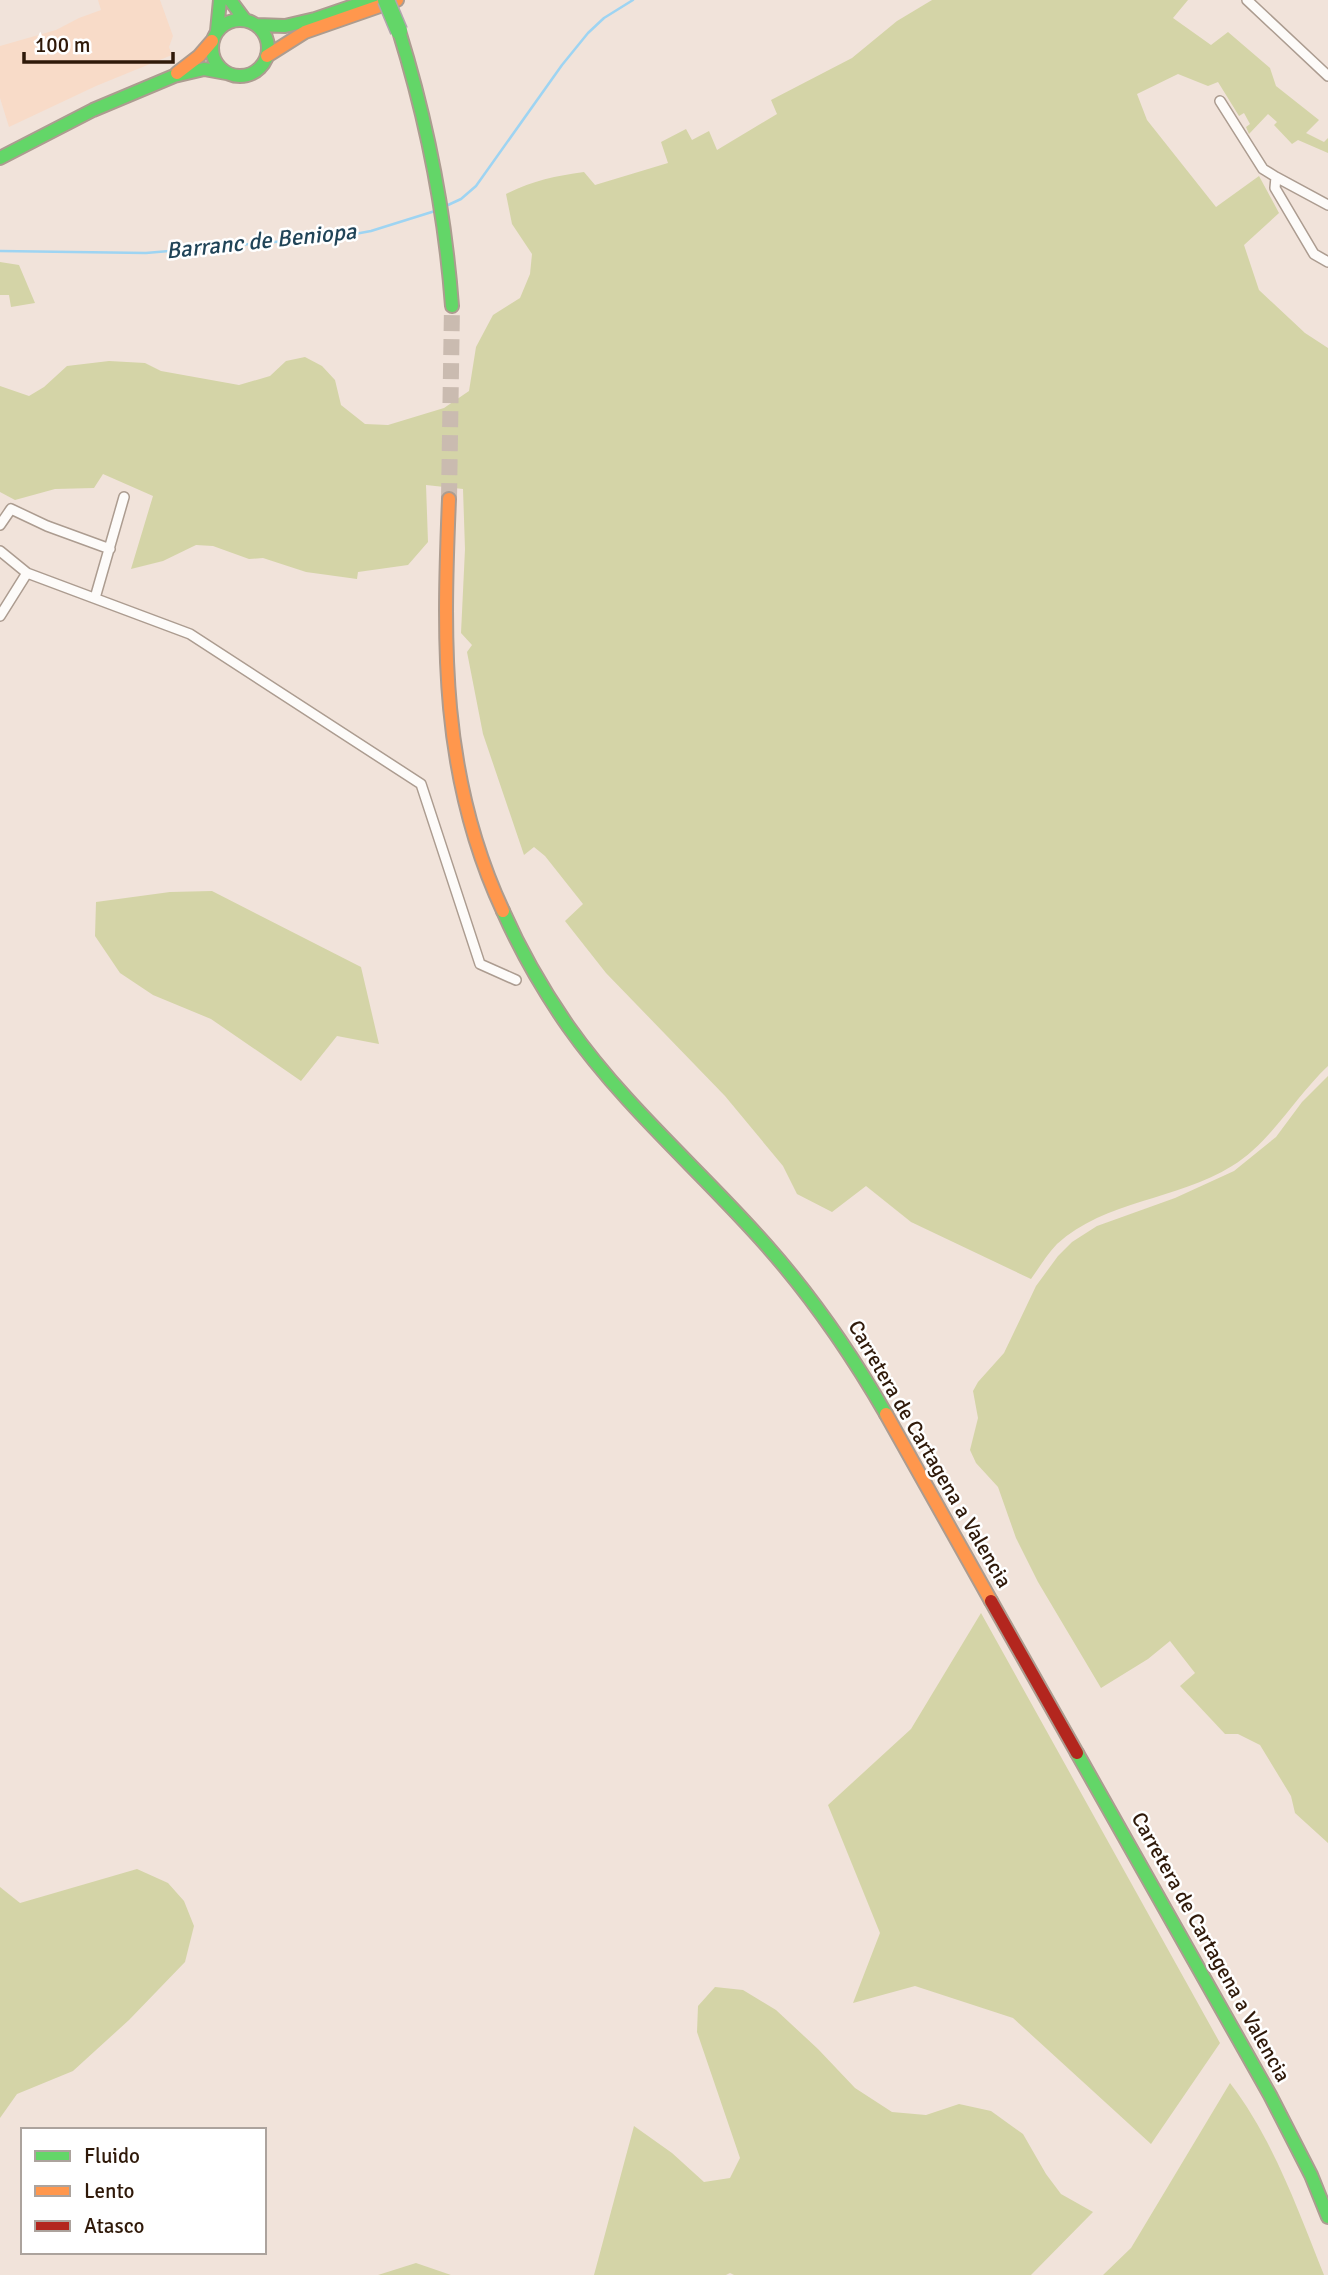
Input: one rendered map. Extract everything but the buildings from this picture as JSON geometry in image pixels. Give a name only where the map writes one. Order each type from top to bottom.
[{"type":"main road","points":[[220,0],[214,60],[226,73]]},
{"type":"main road","points":[[0,158],[93,110],[174,76],[204,69],[234,76],[250,75],[264,64],[267,39],[230,0]]},
{"type":"main road","points":[[174,76],[199,56],[229,22],[285,26],[371,0]]},
{"type":"main road","points":[[317,29],[332,19],[384,0],[402,29]]},
{"type":"main road","points":[[267,56],[305,32],[396,0],[402,29],[428,109],[451,215],[446,231],[452,306]]},
{"type":"main road","name":"Carretera de Cartagena a Valencia","points":[[449,499],[445,656],[454,750],[482,858],[522,950],[563,1017],[597,1064],[660,1134],[751,1227],[830,1324],[896,1432],[1265,2085],[1311,2175],[1328,2217]]},
{"type":"street","points":[[1248,0],[1328,76]]},
{"type":"street","points":[[1220,102],[1263,169],[1328,205]]},
{"type":"street","points":[[1276,177],[1275,188],[1314,254],[1328,262]]},
{"type":"street","points":[[95,598],[124,497]]},
{"type":"street","points":[[0,525],[11,509],[47,526],[110,549]]},
{"type":"street","points":[[0,551],[27,573],[190,634],[421,784],[480,964],[516,980]]},
{"type":"street","points":[[0,616],[27,573]]},
{"type":"shaded area","points":[[98,0],[160,0],[173,36],[169,47],[172,55],[96,86],[9,127],[0,98],[0,46],[56,30],[101,10]]},
{"type":"green space","points":[[932,0],[1188,0],[1173,18],[1211,45],[1228,32],[1270,68],[1276,86],[1319,120],[1306,133],[1324,142],[1328,138],[1328,153],[1298,140],[1292,144],[1274,125],[1277,122],[1268,114],[1249,134],[1246,127],[1250,124],[1244,113],[1239,116],[1218,82],[1208,86],[1178,74],[1137,94],[1147,120],[1216,207],[1259,176],[1279,213],[1244,245],[1259,290],[1305,333],[1328,348],[1328,1066],[1271,1132],[1246,1156],[1211,1177],[1119,1209],[1076,1229],[1053,1248],[1031,1279],[911,1222],[866,1186],[832,1212],[797,1194],[783,1166],[725,1096],[606,973],[565,921],[583,904],[545,856],[534,847],[524,855],[483,734],[467,652],[472,645],[461,633],[465,549],[463,489],[426,485],[428,542],[408,565],[358,572],[357,579],[306,572],[263,558],[249,559],[213,546],[196,545],[163,561],[131,569],[153,496],[103,474],[94,488],[55,489],[15,500],[0,492],[0,386],[29,396],[44,387],[67,366],[109,361],[145,363],[161,371],[239,385],[270,376],[286,361],[305,357],[322,366],[335,380],[341,405],[365,424],[388,425],[444,408],[469,391],[476,347],[493,315],[520,298],[530,274],[532,254],[512,224],[506,194],[563,175],[584,172],[595,185],[668,163],[661,142],[686,129],[692,140],[709,131],[717,150],[777,114],[771,100],[852,58],[897,21]]},
{"type":"green space","points":[[0,262],[19,265],[35,303],[11,307],[9,295],[0,295]]},
{"type":"green space","points":[[212,891],[361,967],[379,1044],[337,1036],[301,1081],[211,1019],[153,995],[120,973],[95,936],[96,902],[170,892]]},
{"type":"green space","points":[[1328,1076],[1328,1843],[1295,1813],[1291,1796],[1260,1745],[1238,1734],[1225,1734],[1180,1686],[1195,1673],[1170,1641],[1148,1659],[1101,1688],[1038,1582],[1016,1538],[998,1487],[976,1463],[970,1450],[978,1418],[973,1391],[1004,1353],[1036,1286],[1058,1256],[1072,1242],[1097,1226],[1175,1198],[1234,1171],[1276,1137],[1302,1102]]},
{"type":"green space","points":[[981,1613],[1220,2043],[1151,2144],[1013,2018],[915,1986],[853,2003],[880,1933],[828,1805],[911,1729]]},
{"type":"green space","points":[[137,1869],[168,1883],[184,1901],[194,1926],[185,1962],[129,2020],[73,2071],[17,2094],[0,2118],[0,1887],[20,1903]]},
{"type":"green space","points":[[715,1987],[743,1990],[776,2010],[855,2088],[892,2112],[926,2115],[959,2104],[991,2111],[1023,2134],[1061,2194],[1093,2212],[1031,2275],[594,2275],[634,2126],[672,2153],[704,2182],[730,2178],[740,2158],[697,2032],[698,2006]]},
{"type":"green space","points":[[1230,2083],[1272,2151],[1324,2275],[1103,2275],[1131,2248]]},
{"type":"green space","points":[[416,2263],[451,2275],[378,2275]]},
{"type":"waterway","name":"Barranc de Beniopa","points":[[448,205],[461,199],[476,186],[588,33],[604,18],[633,0]]},
{"type":"waterway","name":"Barranc de Beniopa","points":[[0,251],[146,253],[344,236],[371,231],[435,211]]},
{"type":"tunnel","points":[[449,499],[452,306]]},
{"type":"traffic: fast","points":[[217,31],[220,0]]},
{"type":"traffic: fast","points":[[230,0],[245,20]]},
{"type":"traffic: fast","points":[[257,25],[285,26],[371,0]]},
{"type":"traffic: fast","points":[[386,0],[399,31]]},
{"type":"traffic: fast","points":[[234,20],[246,20],[256,24],[264,32],[268,48],[264,64],[256,72],[246,76],[234,76],[224,72],[216,64],[212,54],[212,42],[216,32],[224,24],[234,20]]},
{"type":"traffic: fast","points":[[399,31],[433,167],[445,236],[452,306]]},
{"type":"traffic: fast","points":[[0,158],[93,110],[174,76],[204,69],[226,73]]},
{"type":"traffic: fast","points":[[503,911],[541,985],[590,1056],[639,1112],[784,1265],[831,1327],[886,1414]]},
{"type":"traffic: fast","points":[[1077,1753],[1270,2095],[1311,2175],[1328,2217]]},
{"type":"traffic: slow","points":[[267,56],[305,32],[397,0]]},
{"type":"traffic: slow","points":[[177,73],[199,56],[212,41]]},
{"type":"traffic: slow","points":[[449,499],[446,606],[450,709],[467,810],[482,860],[503,911]]},
{"type":"traffic: slow","points":[[886,1414],[991,1601]]},
{"type":"traffic: jam","points":[[991,1601],[1077,1753]]}]
